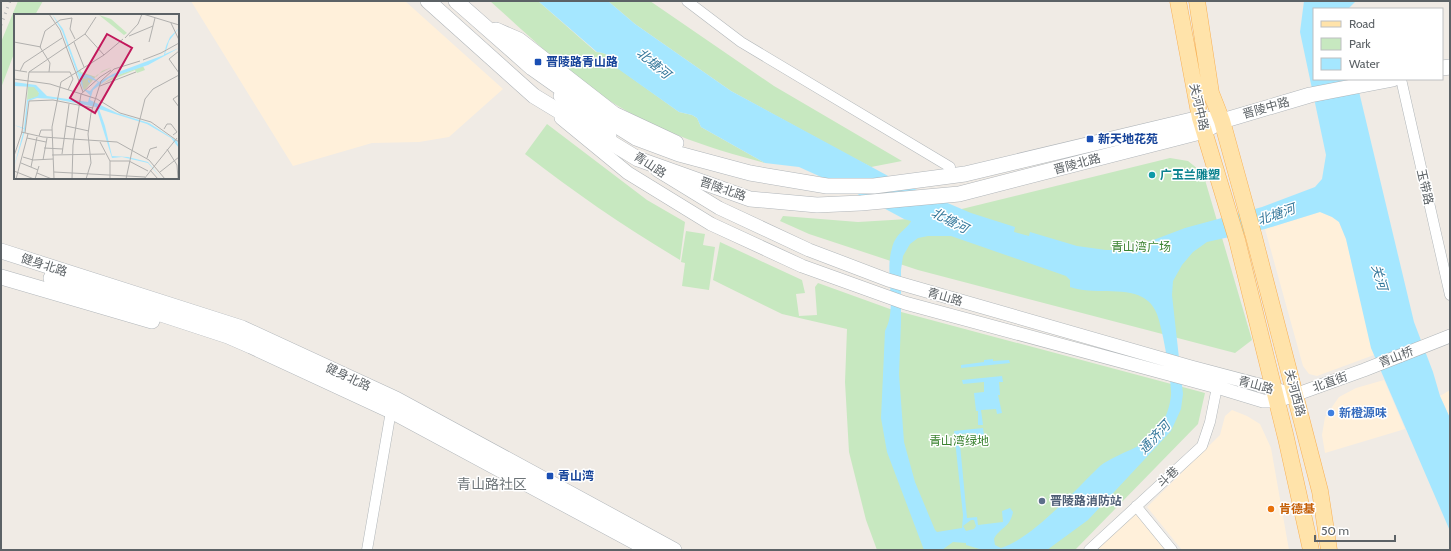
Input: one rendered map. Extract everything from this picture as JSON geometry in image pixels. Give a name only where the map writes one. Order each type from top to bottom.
[{"type":"main road","name":"晋陵北路","points":[[428,1],[534,96],[638,158],[750,199],[817,205],[861,203],[959,194],[1202,124]]},
{"type":"main road","name":"晋陵北路","points":[[456,1],[532,68],[590,109],[636,138],[679,154],[750,173],[827,186],[874,186],[907,177],[965,174],[1130,134],[1222,121]]},
{"type":"main road","name":"关河中路","points":[[1178,1],[1202,124],[1237,240]]},
{"type":"main road","name":"关河中路","points":[[1197,1],[1211,94],[1222,121],[1254,236]]},
{"type":"main road","points":[[482,24],[519,40],[614,114],[673,142],[749,166],[810,175],[907,177],[1093,133],[1130,134]]},
{"type":"main road","name":"晋陵中路","points":[[1222,121],[1310,95],[1388,80]]},
{"type":"main road","name":"关河西路","points":[[1254,236],[1320,491],[1329,550]]},
{"type":"main road","name":"关河西路","points":[[1237,240],[1276,395],[1311,550]]},
{"type":"main road","name":"健身北路","points":[[1,251],[242,328],[396,399],[674,550]]},
{"type":"main road","name":"健身北路","points":[[1,262],[228,336],[251,346],[391,411],[650,550]]},
{"type":"main road","points":[[1,278],[224,342],[251,346]]},
{"type":"street","points":[[687,1],[741,42],[950,167]]},
{"type":"street","name":"青山路","points":[[532,68],[560,96],[638,158],[719,208],[809,250],[906,286],[1163,359],[1217,387],[1263,401],[1276,395]]},
{"type":"street","name":"玉带路","points":[[1401,80],[1450,295]]},
{"type":"street","name":"青山路","points":[[534,96],[628,172],[711,224],[802,266],[886,298],[1164,372],[1190,373],[1276,395],[1295,394]]},
{"type":"street","name":"青山桥","points":[[1364,370],[1450,336]]},
{"type":"street","name":"北直街","points":[[1295,394],[1364,370]]},
{"type":"street","name":"斗巷","points":[[1088,550],[1202,446],[1210,422],[1217,387]]},
{"type":"street","points":[[367,550],[391,411]]},
{"type":"street","points":[[1136,506],[1172,550]]},
{"type":"shaded area","points":[[191,1],[405,1],[503,89],[449,137],[419,142],[372,143],[293,166]]},
{"type":"shaded area","points":[[1320,212],[1339,222],[1346,239],[1374,355],[1317,376],[1309,374],[1303,366],[1265,229]]},
{"type":"shaded area","points":[[1384,380],[1405,429],[1325,453],[1322,435],[1325,417],[1339,397],[1356,388]]},
{"type":"shaded area","points":[[1450,390],[1450,418],[1440,396]]},
{"type":"shaded area","points":[[1232,410],[1247,416],[1260,424],[1271,448],[1289,550],[1182,550],[1147,507],[1220,435],[1225,416]]},
{"type":"shaded area","points":[[1135,513],[1165,550],[1097,550]]},
{"type":"green space","points":[[18,1],[43,1],[36,14],[14,14],[14,54],[1,88],[1,42]]},
{"type":"green space","points":[[490,1],[538,1],[596,52],[603,53],[608,56],[615,66],[679,112],[692,115],[697,118],[701,127],[765,163],[722,151],[678,136],[637,117],[598,93],[570,72]]},
{"type":"green space","points":[[608,1],[650,1],[774,86],[902,161],[871,167],[846,154],[731,91],[635,24]]},
{"type":"green space","points":[[547,124],[647,200],[685,222],[680,260],[601,209],[525,154]]},
{"type":"green space","name":"青山湾广场","points":[[1170,158],[1188,161],[1203,173],[1252,340],[1235,353],[918,270],[809,234],[780,221],[783,216],[858,222],[925,218]]},
{"type":"green space","points":[[686,231],[705,234],[703,245],[715,247],[709,290],[682,286],[685,263],[681,262]]},
{"type":"green space","name":"青山湾绿地","points":[[720,242],[802,280],[805,293],[796,294],[799,316],[817,315],[815,287],[818,283],[890,309],[1205,393],[1198,424],[1075,550],[877,550],[866,520],[849,452],[845,382],[847,329],[782,314],[713,280]]},
{"type":"water","points":[[538,1],[608,1],[635,24],[731,91],[903,184],[971,213],[1015,227],[1014,232],[1029,236],[1030,232],[1077,246],[1106,250],[1121,250],[1135,247],[1185,228],[1262,207],[1315,187],[1322,179],[1326,155],[1300,32],[1304,1],[1356,1],[1349,8],[1313,8],[1313,80],[1356,80],[1414,322],[1433,372],[1440,396],[1450,418],[1450,531],[1371,348],[1346,239],[1339,222],[1320,212],[1265,229],[1207,242],[1193,252],[1182,265],[1173,281],[1172,295],[1183,394],[1181,409],[1171,431],[1088,520],[1047,550],[983,550],[966,545],[966,543],[953,542],[942,550],[924,550],[887,452],[881,418],[885,331],[889,321],[891,301],[889,268],[890,258],[896,238],[911,221],[904,219],[850,190],[799,167],[765,163],[701,127],[697,118],[692,115],[679,112],[614,66],[608,56],[597,52]],"holes":[[[928,236],[951,236],[1066,276],[1070,280],[1070,287],[1088,291],[1126,292],[1144,298],[1152,305],[1156,312],[1164,340],[1171,395],[1167,412],[1160,427],[1140,445],[1100,466],[1040,524],[1026,535],[1001,548],[995,545],[994,539],[1012,517],[1013,512],[1010,508],[1002,511],[1003,522],[978,525],[977,517],[967,518],[959,434],[975,433],[976,436],[984,435],[983,428],[954,431],[963,515],[962,528],[937,532],[935,530],[915,482],[904,442],[899,374],[901,270],[903,256],[910,244],[918,238]],[[971,520],[974,520],[976,526],[974,529],[966,531],[963,526]]]},
{"type":"water","points":[[993,359],[993,361],[1009,360],[1010,363],[961,368],[961,365],[984,362],[984,360]]},
{"type":"water","points":[[1002,376],[1003,382],[999,382],[1000,395],[998,395],[1002,413],[997,414],[996,409],[981,410],[983,425],[978,425],[978,411],[976,411],[974,393],[984,392],[984,382],[963,384],[962,380]]},
{"type":"railway","points":[[1,25],[10,1]]},
{"type":"place","name":"晋陵路青山路","points":[[538,62]]},
{"type":"place","name":"新天地花苑","points":[[1090,139]]},
{"type":"place","name":"广玉兰雕塑","points":[[1152,175]]},
{"type":"place","name":"新橙源味","points":[[1331,413]]},
{"type":"place","name":"青山湾","points":[[550,476]]},
{"type":"place","name":"晋陵路消防站","points":[[1042,501]]},
{"type":"place","name":"肯德基","points":[[1271,509]]},
{"type":"district","name":"青山路社区","points":[[492,484]]},
{"type":"water label","name":"北塘河","points":[[654,63]]},
{"type":"water label","name":"北塘河","points":[[1276,214]]},
{"type":"water label","name":"北塘河","points":[[950,220]]},
{"type":"water label","name":"关河","points":[[1380,277]]},
{"type":"water label","name":"通济河","points":[[1154,437]]}]
